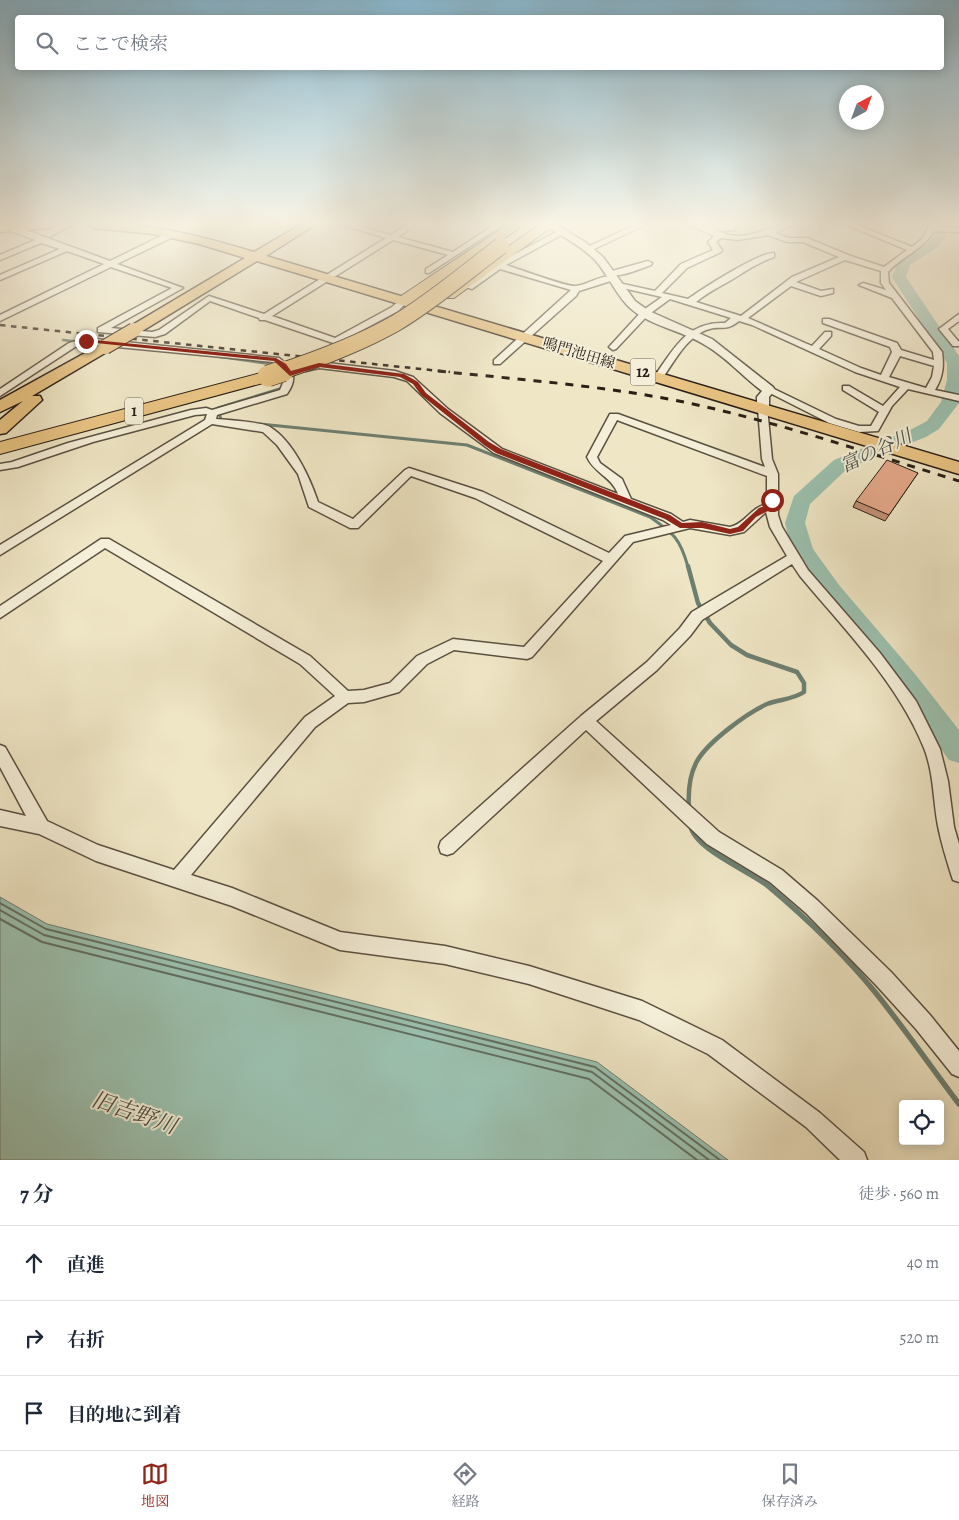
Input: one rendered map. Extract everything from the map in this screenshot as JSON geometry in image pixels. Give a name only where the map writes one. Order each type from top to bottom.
[{"type":"highway","points":[[404,301],[437,278]]},
{"type":"highway","name":"1","points":[[1,439],[79,424],[208,394],[340,350],[412,314],[457,278]]},
{"type":"highway","points":[[431,308],[478,278]]},
{"type":"main road","name":"1","points":[[0,407],[221,278]]},
{"type":"main road","name":"鳴門池田線","points":[[328,278],[526,336],[959,468]]},
{"type":"main road","name":"1","points":[[1,439],[87,357]]},
{"type":"street","points":[[0,318],[81,278]]},
{"type":"street","points":[[151,278],[179,288],[101,330],[152,335],[162,332],[209,298],[336,342],[395,309],[404,301]]},
{"type":"street","points":[[263,318],[328,278]]},
{"type":"street","points":[[469,287],[482,278]]},
{"type":"street","points":[[540,278],[576,289],[603,280],[613,279],[656,294],[690,302],[740,318],[813,350],[906,386],[959,398]]},
{"type":"street","points":[[656,294],[672,278]]},
{"type":"street","points":[[690,302],[708,288],[728,278]]},
{"type":"street","points":[[659,377],[691,334],[709,325],[727,326],[801,278]]},
{"type":"street","points":[[885,278],[885,283],[894,296],[937,352],[939,365],[937,380],[931,391]]},
{"type":"street","points":[[613,279],[631,303],[724,352],[748,375],[769,390],[825,419],[863,430],[874,429],[885,410],[906,386]]},
{"type":"street","points":[[791,283],[821,294],[830,291]]},
{"type":"street","points":[[863,285],[894,296]]},
{"type":"street","points":[[497,362],[573,294],[576,289]]},
{"type":"street","points":[[612,347],[645,312],[668,297]]},
{"type":"street","points":[[956,344],[942,329],[959,317]]},
{"type":"street","points":[[826,321],[894,345],[897,352],[939,365]]},
{"type":"street","points":[[813,350],[828,334]]},
{"type":"street","points":[[0,394],[81,341],[276,360],[290,374],[290,384],[284,392],[211,417],[0,551]]},
{"type":"street","points":[[884,378],[897,352]]},
{"type":"street","points":[[290,374],[309,366],[319,365],[402,375],[416,383],[424,394],[486,444],[498,451],[667,517],[672,527]]},
{"type":"street","points":[[846,388],[885,410]]},
{"type":"street","points":[[769,390],[763,396],[763,409],[767,459],[773,474],[772,515],[776,527],[804,573],[875,657],[911,705],[932,750],[940,781],[946,827],[958,866]]},
{"type":"street","points":[[0,467],[9,466],[104,435],[195,412],[206,411],[211,417],[266,429],[282,443],[303,474],[313,504],[354,525],[409,472],[479,495],[610,559]]},
{"type":"street","points":[[626,501],[618,481],[594,465],[592,457],[614,416],[773,474]]},
{"type":"street","points":[[177,879],[310,722],[345,697],[364,696],[394,688],[422,660],[453,644],[527,653],[629,539],[672,527],[702,525],[730,531],[740,529],[762,509],[772,507]]},
{"type":"street","points":[[0,613],[105,542],[305,660],[345,697]]},
{"type":"street","points":[[448,847],[586,722],[652,666],[698,616],[795,557]]},
{"type":"street","points":[[586,722],[713,838],[776,876],[812,907],[884,979],[923,1022],[959,1067]]},
{"type":"street","points":[[0,752],[41,828]]},
{"type":"street","points":[[0,818],[41,828],[96,853],[232,897],[340,940],[455,958],[529,975],[642,1010],[715,1047],[813,1120],[856,1160]]},
{"type":"water","name":"旧吉野川","points":[[0,897],[47,924],[597,1062],[728,1160],[0,1160]]},
{"type":"building","points":[[887,460],[918,473],[889,515],[856,501]]},
{"type":"waterway","name":"富の谷川","points":[[900,278],[955,363],[956,380],[950,403],[933,425],[919,433],[841,464],[801,501],[795,523],[803,551],[831,591],[906,681],[959,751]]},
{"type":"waterway","points":[[63,340],[80,342]]},
{"type":"waterway","points":[[214,356],[276,365]]},
{"type":"waterway","points":[[226,421],[221,420],[218,408],[283,388]]},
{"type":"waterway","points":[[260,424],[467,445],[650,517],[675,537],[682,549],[688,567]]},
{"type":"waterway","points":[[688,566],[698,603],[710,623],[731,645],[747,655],[797,672],[804,683],[804,692],[795,697],[772,702],[759,708],[738,721],[708,747],[696,763],[690,780],[689,809]]},
{"type":"waterway","points":[[691,826],[694,834],[702,843],[767,885],[837,949],[886,1006],[959,1104]]},
{"type":"railway","points":[[0,325],[450,372]]},
{"type":"railway","points":[[438,371],[598,388],[693,404],[794,430],[959,481]]},
{"type":"route","points":[[86,341],[276,360],[290,374],[309,366],[319,365],[402,375],[416,383],[424,394],[486,444],[498,451],[667,517],[680,525],[702,525],[730,531],[740,529],[762,509],[772,507],[772,500]]}]
